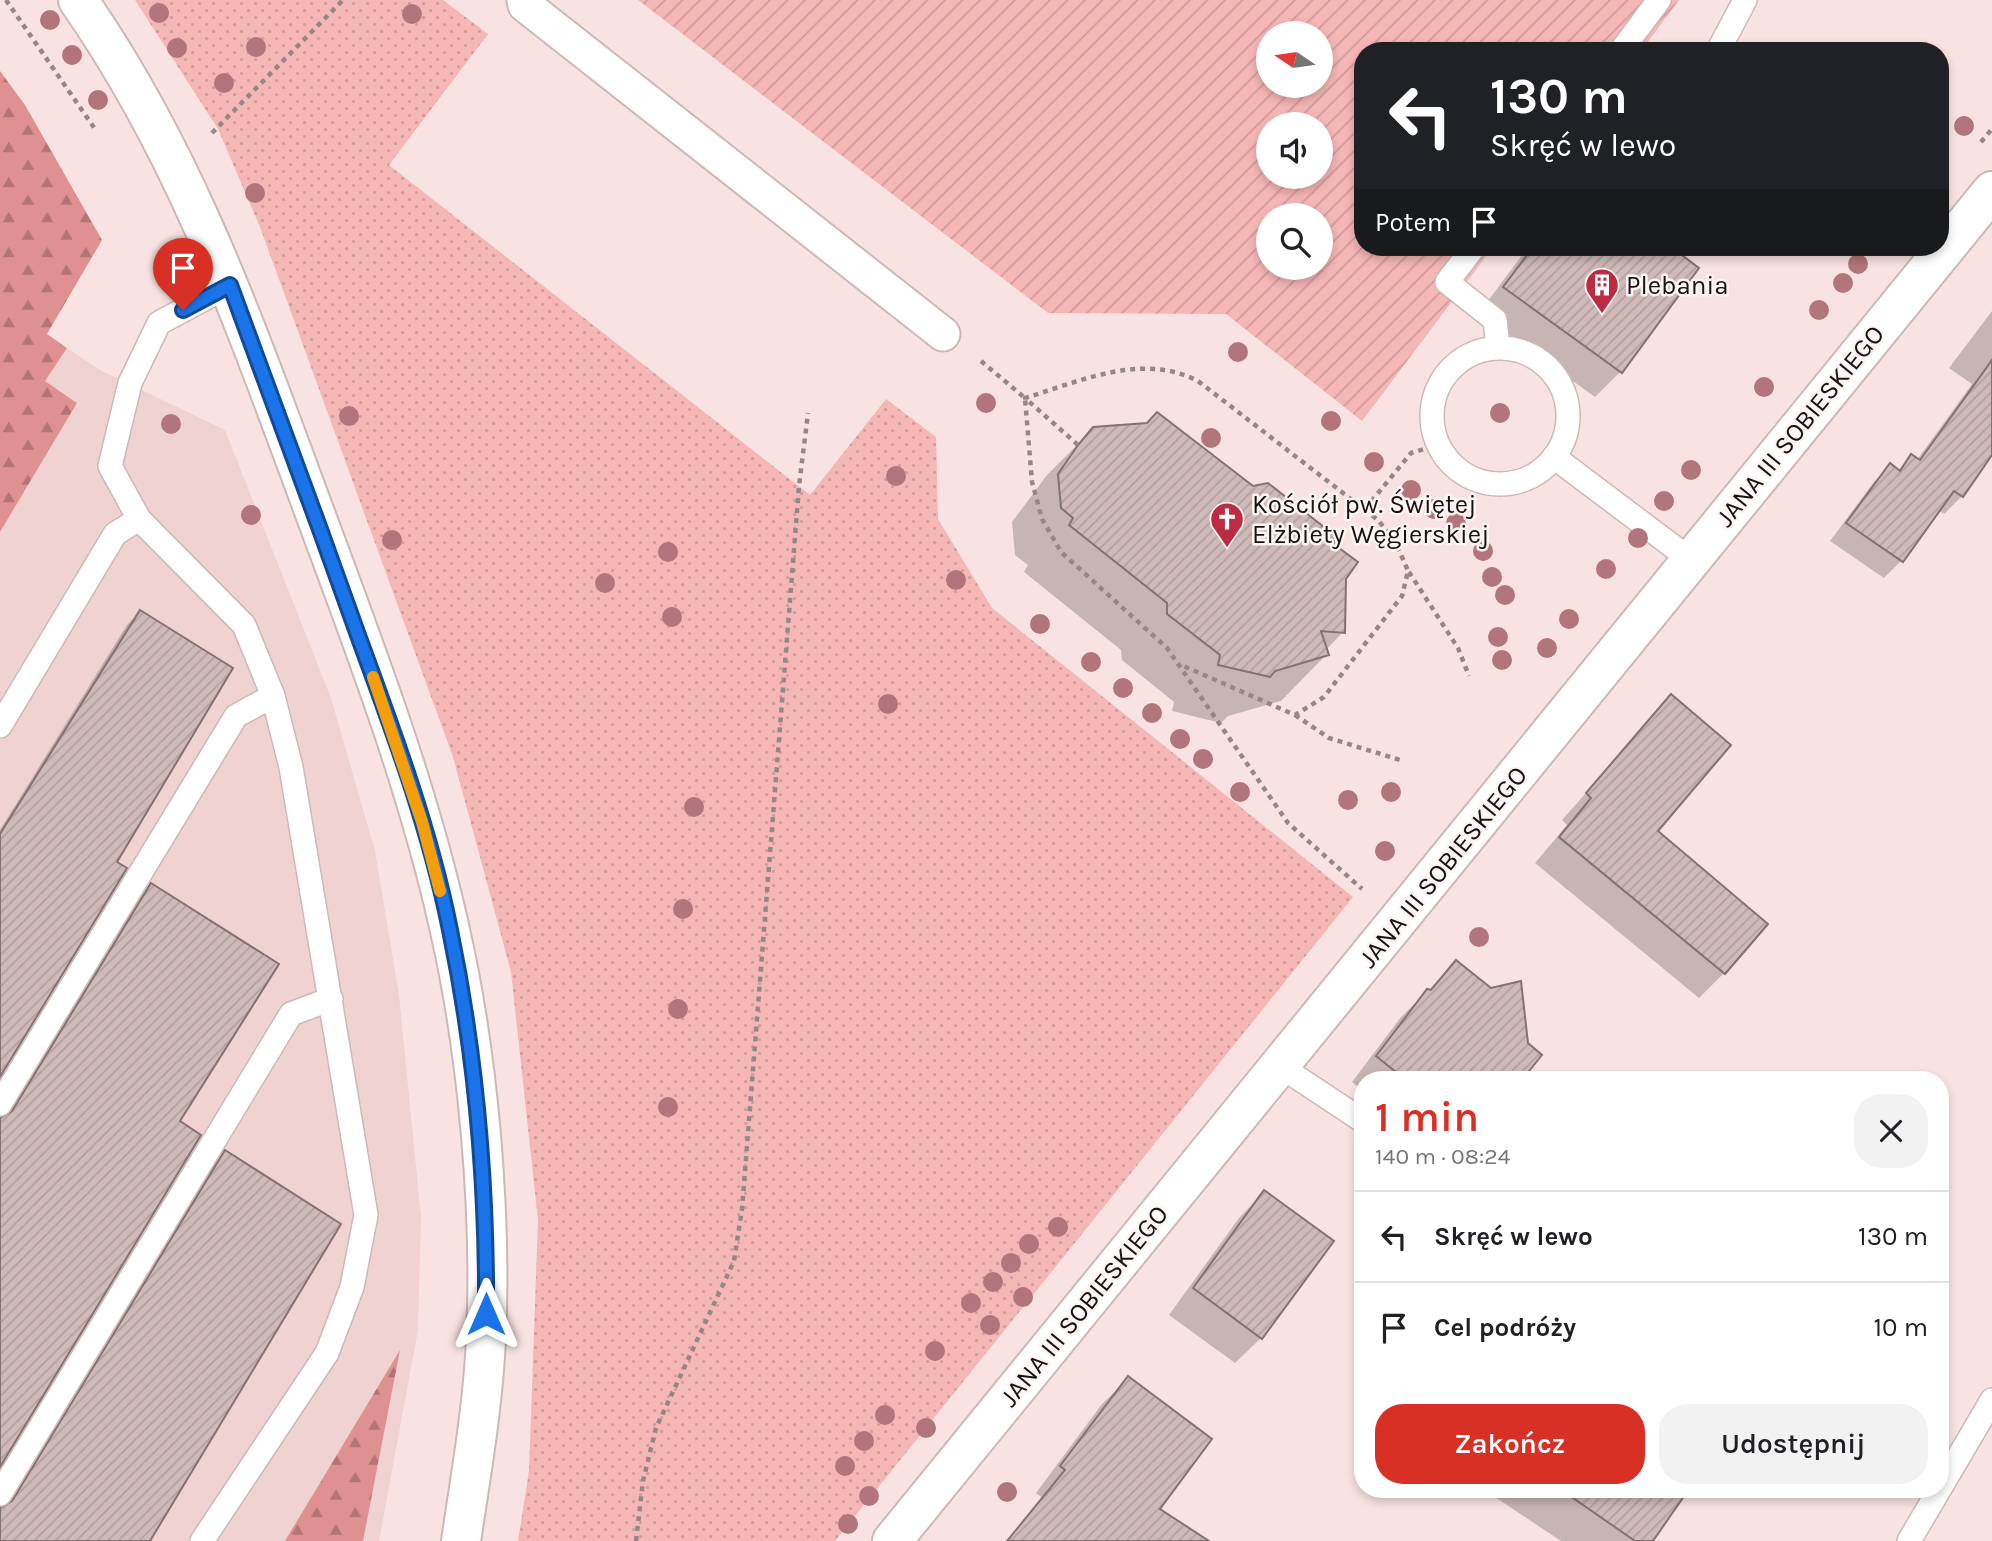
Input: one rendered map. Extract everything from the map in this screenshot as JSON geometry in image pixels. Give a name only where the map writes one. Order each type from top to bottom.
[{"type":"street","points":[[78,0],[121,61],[173,159],[230,285],[381,698],[422,822],[450,929],[471,1058],[486,1208],[486,1340],[461,1541]]},
{"type":"street","points":[[524,0],[525,5],[943,334]]},
{"type":"street","name":"JANA III SOBIESKIEGO","points":[[1949,244],[1992,191]]},
{"type":"street","name":"JANA III SOBIESKIEGO","points":[[892,1541],[1939,256]]},
{"type":"lane","points":[[1628,42],[1659,0]]},
{"type":"lane","points":[[1723,42],[1745,0]]},
{"type":"lane","points":[[1467,256],[1447,282],[1495,320],[1498,347]]},
{"type":"lane","points":[[202,1541],[327,1353],[352,1287],[366,1215],[291,767],[273,696],[244,625],[139,519],[110,466],[130,383],[159,323],[230,285]]},
{"type":"lane","points":[[1498,347],[1519,349],[1539,359],[1555,374],[1565,393],[1569,415],[1565,436],[1554,457],[1537,473],[1526,478],[1493,484],[1470,477],[1451,463],[1437,444],[1432,422],[1433,399],[1443,378],[1457,362],[1476,352],[1498,347]]},
{"type":"lane","points":[[1554,457],[1691,560]]},
{"type":"lane","points":[[0,726],[115,534],[139,519]]},
{"type":"lane","points":[[0,1104],[236,716],[273,696]]},
{"type":"lane","points":[[0,1494],[291,1014],[331,999]]},
{"type":"lane","points":[[1280,1066],[1354,1115]]},
{"type":"lane","points":[[1949,1473],[1992,1400]]},
{"type":"lane","points":[[1909,1541],[1934,1498]]},
{"type":"path","points":[[6,0],[100,136]]},
{"type":"path","points":[[208,135],[343,0]]},
{"type":"path","points":[[986,364],[1078,445]]},
{"type":"path","points":[[1025,398],[1117,371],[1148,368],[1176,370],[1198,381],[1365,509],[1396,542],[1408,571],[1458,648],[1469,676]]},
{"type":"path","points":[[1025,398],[1032,482],[1042,519],[1060,552],[1167,648],[1288,823],[1360,888]]},
{"type":"path","points":[[636,1541],[643,1481],[656,1428],[734,1261],[742,1209],[799,486],[808,413]]},
{"type":"path","points":[[1365,509],[1411,453],[1437,444]]},
{"type":"path","points":[[1295,715],[1324,697],[1332,687],[1402,596],[1408,571]]},
{"type":"path","points":[[1179,664],[1295,715],[1328,738],[1400,760]]},
{"type":"shaded area","points":[[135,0],[443,0],[488,34],[389,165],[810,495],[886,399],[936,437],[938,519],[992,608],[1353,897],[835,1541],[518,1541],[529,1471],[538,1220],[511,972],[453,757],[260,227],[218,129]]},
{"type":"shaded area","points":[[638,0],[1679,0],[1648,42],[1354,42],[1354,256],[1486,256],[1362,421],[1226,314],[1048,313]]},
{"type":"shaded area","points":[[67,348],[100,370],[225,430],[331,698],[375,851],[399,995],[421,1217],[418,1330],[379,1541],[0,1541],[0,532],[77,403],[45,381]]},
{"type":"green space","points":[[0,71],[25,105],[102,240],[47,334],[67,348],[45,381],[77,403],[0,532]]},
{"type":"green space","points":[[400,1350],[363,1541],[285,1541]]},
{"type":"building","name":"Plebania","points":[[1526,256],[1683,256],[1699,268],[1622,373],[1503,287]]},
{"type":"building","points":[[1992,360],[1992,455],[1963,497],[1954,491],[1903,562],[1846,523],[1890,463],[1900,471],[1911,454],[1920,460]]},
{"type":"building","name":"Kościół pw. Świętej Elżbiety Węgierskiej","points":[[1157,412],[1253,486],[1268,483],[1334,535],[1335,545],[1358,562],[1346,579],[1345,633],[1321,631],[1329,655],[1275,671],[1270,677],[1218,665],[1220,655],[1167,614],[1167,603],[1069,525],[1073,518],[1061,508],[1058,474],[1078,445],[1093,427],[1147,423]]},
{"type":"building","points":[[140,610],[233,668],[117,862],[127,868],[0,1077],[0,834]]},
{"type":"building","points":[[1671,694],[1731,745],[1658,831],[1768,924],[1725,974],[1559,837],[1591,798],[1586,793]]},
{"type":"building","points":[[151,883],[279,964],[180,1121],[201,1135],[0,1467],[0,1118],[12,1111]]},
{"type":"building","points":[[1456,960],[1491,988],[1521,981],[1528,1043],[1542,1055],[1529,1071],[1395,1071],[1376,1056],[1427,989],[1431,990]]},
{"type":"building","points":[[225,1150],[341,1224],[150,1541],[0,1541],[0,1508],[12,1501]]},
{"type":"building","points":[[1264,1190],[1334,1241],[1262,1339],[1193,1288]]},
{"type":"building","points":[[1128,1376],[1212,1439],[1160,1509],[1209,1541],[1007,1541],[1065,1470],[1060,1466]]},
{"type":"building","points":[[1573,1498],[1683,1498],[1653,1541],[1635,1541]]},
{"type":"slow traffic","points":[[373,677],[422,822],[440,891]]},
{"type":"place","name":"Plebania","points":[[1602,315]]},
{"type":"place","name":"Kościół pw. Świętej Elżbiety Węgierskiej","points":[[1227,549]]},
{"type":"route","points":[[183,310],[230,285],[381,698],[422,822],[450,929],[471,1058],[486,1208],[486,1314]]}]
